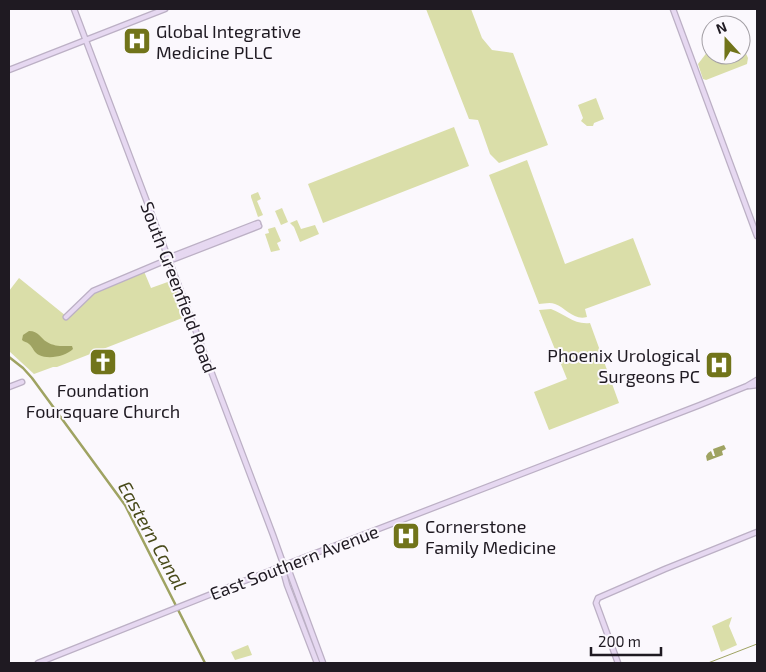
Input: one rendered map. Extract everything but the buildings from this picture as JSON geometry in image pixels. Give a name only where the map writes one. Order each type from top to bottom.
[{"type":"main road","name":"South Greenfield Road","points":[[74,9],[284,566],[284,574],[317,663]]},
{"type":"main road","points":[[9,70],[165,9]]},
{"type":"main road","points":[[673,9],[757,233]]},
{"type":"main road","points":[[66,316],[93,291],[259,225]]},
{"type":"main road","name":"East Southern Avenue","points":[[38,663],[747,386],[757,380]]},
{"type":"main road","points":[[9,387],[22,382]]},
{"type":"main road","name":"East Southern Avenue","points":[[747,386],[757,385]]},
{"type":"main road","points":[[618,663],[596,599],[757,532]]},
{"type":"main road","name":"South Greenfield Road","points":[[284,566],[289,571],[323,663]]},
{"type":"main road","points":[[295,604],[299,607],[305,622],[308,623]]},
{"type":"main road","points":[[304,628],[308,630],[318,651]]},
{"type":"shaded area","points":[[426,9],[471,9],[482,38],[492,50],[513,53],[548,145],[499,163],[490,154],[478,120],[469,119]]},
{"type":"shaded area","points":[[701,60],[701,65],[744,65],[706,80],[703,79],[698,64]]},
{"type":"shaded area","points":[[596,98],[604,119],[594,123],[593,126],[587,126],[581,121],[583,118],[578,105]]},
{"type":"shaded area","points":[[454,127],[469,166],[323,223],[308,184]]},
{"type":"shaded area","points":[[527,160],[565,264],[633,238],[651,285],[585,309],[587,317],[582,318],[574,316],[553,303],[539,304],[489,175]]},
{"type":"shaded area","points":[[258,192],[261,199],[257,201],[263,215],[258,217],[251,195]]},
{"type":"shaded area","points":[[282,208],[288,222],[281,225],[275,211]]},
{"type":"shaded area","points":[[297,220],[301,229],[315,225],[319,234],[300,242],[294,227],[290,223]]},
{"type":"shaded area","points":[[275,227],[281,241],[277,243],[280,250],[271,252],[265,234],[269,233],[268,229]]},
{"type":"shaded area","points":[[143,269],[151,288],[176,279],[190,315],[57,367],[34,374],[9,351],[9,291],[19,278],[66,316],[86,296]]},
{"type":"shaded area","points":[[551,309],[574,321],[590,323],[619,403],[549,430],[534,392],[567,379],[539,310]]},
{"type":"shaded area","points":[[29,331],[37,333],[50,344],[72,346],[73,349],[57,357],[39,355],[29,344],[22,340],[23,335]]},
{"type":"shaded area","points":[[724,445],[726,449],[722,451],[723,455],[707,461],[706,456],[708,453],[711,451],[713,456],[715,456],[713,449]]},
{"type":"shaded area","points":[[732,617],[729,626],[737,645],[721,652],[712,626]]},
{"type":"shaded area","points":[[248,645],[252,655],[235,660],[231,652]]},
{"type":"waterway","name":"Eastern Canal","points":[[9,357],[32,378],[125,505],[205,663]]},
{"type":"waterway","points":[[708,663],[757,644]]},
{"type":"place","name":"Global Integrative Medicine PLLC","points":[[137,41]]},
{"type":"place","name":"Foundation Foursquare Church","points":[[103,362]]},
{"type":"place","name":"Phoenix Urological Surgeons PC","points":[[719,365]]},
{"type":"place","name":"Cornerstone Family Medicine","points":[[406,536]]}]
